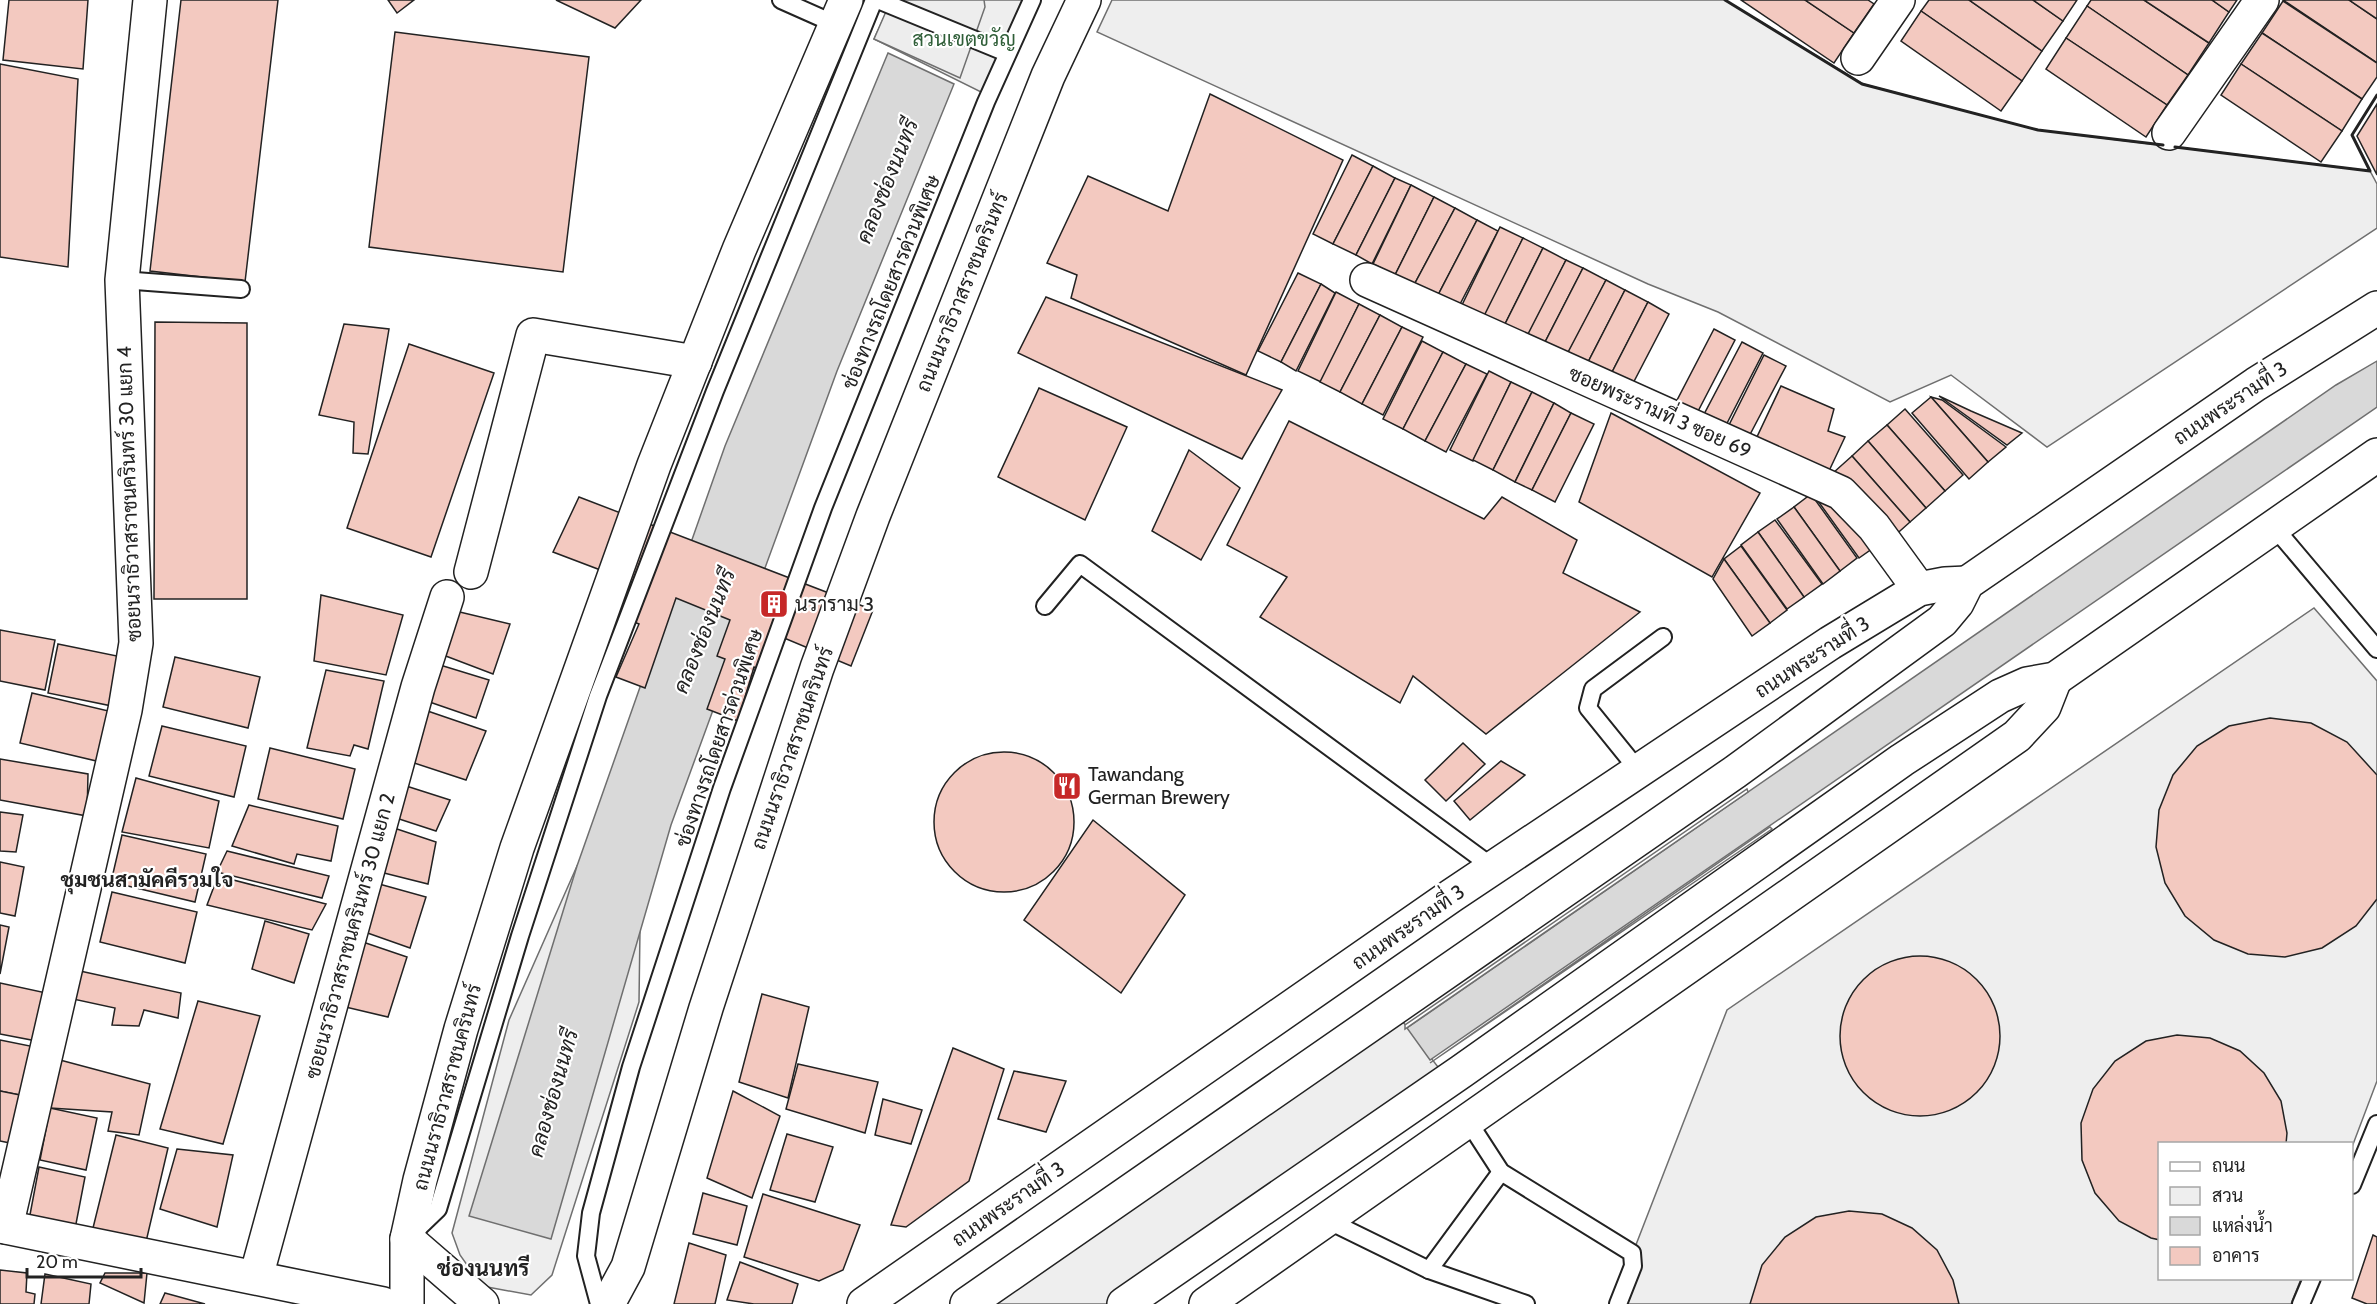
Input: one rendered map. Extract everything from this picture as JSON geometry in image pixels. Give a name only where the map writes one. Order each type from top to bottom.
[{"type":"main road","name":"ซอยนราธิวาสราชนครินทร์ 30 แยก 4","points":[[3,1227],[125,710],[136,643],[123,280],[150,0]]},
{"type":"main road","name":"ถนนนราธิวาสราชนครินทร์","points":[[608,1304],[628,1267],[763,830],[869,527],[1048,76],[1084,0]]},
{"type":"main road","points":[[1858,58],[1898,0]]},
{"type":"main road","points":[[2169,133],[2262,0]]},
{"type":"main road","name":"ถนนนราธิวาสราชนครินทร์","points":[[407,1304],[407,1239],[461,1029],[517,848],[574,683],[695,362],[739,250],[841,12]]},
{"type":"main road","name":"ซอยพระรามที่ 3 ซอย 69","points":[[1367,280],[1841,493],[1874,527],[1919,589]]},
{"type":"main road","name":"ถนนพระรามที่ 3","points":[[967,1304],[1735,772],[1942,621],[1957,603],[1967,583],[2256,384],[2377,308]]},
{"type":"main road","points":[[471,572],[533,336],[695,362]]},
{"type":"main road","points":[[1124,1304],[1762,861],[1902,760],[2000,696],[2027,684],[2055,679],[2377,455]]},
{"type":"main road","name":"ถนนพระรามที่ 3","points":[[864,1304],[1494,868],[1830,643],[1919,589],[1967,583]]},
{"type":"main road","name":"ซอยนราธิวาสราชนครินทร์ 30 แยก 2","points":[[256,1276],[418,687],[447,597]]},
{"type":"main road","points":[[1206,1304],[2017,736],[2044,707],[2055,679]]},
{"type":"main road","points":[[3,1227],[256,1276],[383,1304]]},
{"type":"main road","points":[[407,1239],[482,1304]]},
{"type":"lane","points":[[781,0],[841,12]]},
{"type":"lane","points":[[407,1239],[438,1209],[520,936],[598,696],[715,391],[876,0],[1006,53]]},
{"type":"lane","name":"ช่องทางรถโดยสารด่วนพิเศษ","points":[[599,1304],[586,1256],[591,1213],[631,1067],[722,788],[823,508],[1006,53],[1032,0]]},
{"type":"lane","points":[[123,280],[240,290]]},
{"type":"lane","points":[[2274,527],[2377,650]]},
{"type":"lane","points":[[1046,606],[1080,564],[1494,868]]},
{"type":"lane","points":[[1639,771],[1588,708],[1593,689],[1663,637]]},
{"type":"lane","points":[[1468,1121],[1501,1172],[1632,1253],[1633,1266],[1618,1304]]},
{"type":"lane","points":[[2353,1183],[2377,1124]]},
{"type":"lane","points":[[1430,1270],[1501,1172]]},
{"type":"lane","points":[[1327,1220],[1430,1270],[1526,1304]]},
{"type":"lane","points":[[2301,1304],[2311,1280]]},
{"type":"green space","name":"สวนเขตขวัญ","points":[[892,0],[1025,0],[983,93],[874,39]]},
{"type":"green space","points":[[1112,0],[1725,0],[1863,84],[2038,130],[2370,171],[2377,184],[2377,228],[2047,447],[1951,375],[1890,402],[1718,312],[1648,284],[1097,32]]},
{"type":"green space","points":[[2314,608],[2377,681],[2377,1081],[2353,1144],[2353,1142],[2158,1142],[2158,1280],[2301,1280],[2291,1304],[1613,1304],[1727,1010]]},
{"type":"green space","points":[[577,866],[640,929],[639,1002],[552,1275],[531,1295],[482,1286],[460,1255],[452,1233],[509,1020]]},
{"type":"green space","points":[[1400,1018],[1452,1085],[1135,1304],[971,1304]]},
{"type":"shaded area","name":"สวนเขตขวัญ","points":[[891,0],[984,0],[985,7],[960,78],[874,39]]},
{"type":"water","name":"คลองช่องนนทรี","points":[[888,53],[954,84],[837,371],[671,825],[551,1239],[469,1216],[577,866],[725,446]]},
{"type":"water","points":[[2377,361],[2377,407],[1430,1060],[1407,1028],[2336,385]]},
{"type":"pier","points":[[1747,789],[1748,792],[1405,1029],[1405,1025]]},
{"type":"pier","points":[[1770,827],[1772,829],[1430,1063]]},
{"type":"building","points":[[9,0],[88,0],[83,69],[3,60]]},
{"type":"building","points":[[181,0],[278,0],[245,282],[150,271]]},
{"type":"building","points":[[388,0],[414,0],[397,13]]},
{"type":"building","points":[[556,0],[641,0],[615,28]]},
{"type":"building","points":[[1741,0],[1805,0],[1854,33],[1834,63]]},
{"type":"building","points":[[1805,0],[1868,0],[1874,4],[1854,33]]},
{"type":"building","points":[[1929,0],[1969,0],[2042,51],[2022,81],[1921,11]]},
{"type":"building","points":[[1969,0],[2033,0],[2063,21],[2042,51]]},
{"type":"building","points":[[2033,0],[2077,0],[2063,21]]},
{"type":"building","points":[[2091,0],[2144,0],[2209,43],[2188,75],[2087,6]]},
{"type":"building","points":[[2144,0],[2212,0],[2229,12],[2209,43]]},
{"type":"building","points":[[2212,0],[2237,0],[2229,12]]},
{"type":"building","points":[[2283,0],[2349,0],[2377,19],[2377,63]]},
{"type":"building","points":[[2349,0],[2377,0],[2377,19]]},
{"type":"building","points":[[2283,1],[2377,63],[2377,77],[2362,99],[2262,33]]},
{"type":"building","points":[[2087,6],[2188,75],[2167,105],[2066,38]]},
{"type":"building","points":[[1921,11],[2022,81],[2001,111],[1901,41]]},
{"type":"building","points":[[395,32],[589,57],[563,272],[369,247]]},
{"type":"building","points":[[2262,33],[2362,99],[2342,131],[2241,64]]},
{"type":"building","points":[[2066,38],[2167,105],[2146,137],[2046,69]]},
{"type":"building","points":[[0,64],[78,79],[68,267],[0,257]]},
{"type":"building","points":[[2241,64],[2342,131],[2321,162],[2221,95]]},
{"type":"building","points":[[1210,94],[1343,160],[1246,375],[1071,298],[1077,275],[1047,263],[1088,176],[1168,211]]},
{"type":"building","points":[[2377,104],[2377,175],[2357,136]]},
{"type":"building","points":[[1352,155],[1373,166],[1333,244],[1313,234]]},
{"type":"building","points":[[1373,166],[1395,178],[1356,255],[1333,244]]},
{"type":"building","points":[[1395,178],[1411,185],[1372,264],[1356,255]]},
{"type":"building","points":[[1411,185],[1434,197],[1395,275],[1373,264]]},
{"type":"building","points":[[1434,197],[1455,208],[1414,285],[1395,275]]},
{"type":"building","points":[[1455,208],[1477,220],[1437,297],[1414,285]]},
{"type":"building","points":[[1477,220],[1498,231],[1458,308],[1437,297]]},
{"type":"building","points":[[1500,227],[1523,238],[1485,317],[1462,305]]},
{"type":"building","points":[[1523,238],[1543,248],[1504,326],[1484,316]]},
{"type":"building","points":[[1543,248],[1566,260],[1527,338],[1504,326]]},
{"type":"building","points":[[1566,260],[1583,268],[1543,346],[1526,338]]},
{"type":"building","points":[[1583,268],[1606,280],[1566,358],[1543,346]]},
{"type":"building","points":[[1298,273],[1321,284],[1281,362],[1258,351]]},
{"type":"building","points":[[1606,280],[1625,290],[1585,368],[1565,358]]},
{"type":"building","points":[[1321,284],[1335,293],[1296,371],[1281,362]]},
{"type":"building","points":[[1625,290],[1648,302],[1608,380],[1585,368]]},
{"type":"building","points":[[1336,292],[1359,304],[1321,382],[1298,371]]},
{"type":"building","points":[[1046,297],[1282,390],[1242,459],[1018,353]]},
{"type":"building","points":[[1648,302],[1669,314],[1629,391],[1608,380]]},
{"type":"building","points":[[1359,304],[1380,315],[1340,392],[1320,382]]},
{"type":"building","points":[[1380,315],[1402,327],[1362,404],[1340,392]]},
{"type":"building","points":[[155,322],[247,323],[247,599],[154,599]]},
{"type":"building","points":[[344,324],[389,329],[368,454],[353,453],[354,422],[319,415]]},
{"type":"building","points":[[1402,327],[1423,337],[1383,415],[1362,404]]},
{"type":"building","points":[[1714,329],[1735,340],[1695,417],[1674,406]]},
{"type":"building","points":[[1422,341],[1443,352],[1403,429],[1383,419]]},
{"type":"building","points":[[1742,342],[1763,353],[1723,431],[1701,420]]},
{"type":"building","points":[[409,344],[494,373],[431,557],[347,528]]},
{"type":"building","points":[[1443,352],[1466,364],[1425,441],[1403,429]]},
{"type":"building","points":[[1764,355],[1786,366],[1745,444],[1725,433]]},
{"type":"building","points":[[1466,364],[1487,374],[1446,452],[1425,441]]},
{"type":"building","points":[[1489,371],[1511,382],[1473,461],[1450,450]]},
{"type":"building","points":[[1511,382],[1532,392],[1493,470],[1473,460]]},
{"type":"building","points":[[1781,386],[1834,409],[1828,431],[1845,437],[1828,473],[1756,439]]},
{"type":"building","points":[[1039,388],[1127,427],[1085,520],[998,477]]},
{"type":"building","points":[[1532,392],[1554,403],[1515,482],[1493,470]]},
{"type":"building","points":[[1939,396],[1971,411],[2022,433],[2007,445]]},
{"type":"building","points":[[1931,397],[1942,400],[2006,447],[1988,462]]},
{"type":"building","points":[[1931,397],[1988,462],[1969,479],[1912,413]]},
{"type":"building","points":[[1554,403],[1571,413],[1532,490],[1515,482]]},
{"type":"building","points":[[1905,409],[1963,475],[1945,491],[1887,425]]},
{"type":"building","points":[[1571,413],[1594,424],[1555,502],[1532,490]]},
{"type":"building","points":[[1611,413],[1760,493],[1712,577],[1579,502]]},
{"type":"building","points":[[1289,421],[1484,519],[1502,497],[1577,540],[1563,573],[1640,612],[1486,734],[1413,676],[1400,703],[1260,617],[1287,577],[1227,545]]},
{"type":"building","points":[[1887,425],[1945,491],[1926,508],[1868,441]]},
{"type":"building","points":[[1868,441],[1926,508],[1910,522],[1852,456]]},
{"type":"building","points":[[1189,450],[1240,488],[1201,560],[1152,531]]},
{"type":"building","points":[[1852,456],[1910,522],[1891,539],[1833,473]]},
{"type":"building","points":[[1811,494],[1857,558],[1840,571],[1794,507]]},
{"type":"building","points":[[1813,494],[1840,496],[1876,546],[1859,558]]},
{"type":"building","name":"นราราม 3","points":[[579,497],[873,610],[851,666],[777,635],[763,673],[754,667],[738,721],[707,709],[725,659],[717,656],[730,620],[676,598],[645,688],[616,677],[639,624],[616,615],[632,582],[553,552]]},
{"type":"building","points":[[1794,507],[1840,571],[1823,584],[1777,519]]},
{"type":"building","points":[[1775,520],[1822,584],[1804,597],[1758,532]]},
{"type":"building","points":[[1758,532],[1804,597],[1787,609],[1741,545]]},
{"type":"building","points":[[1741,546],[1787,610],[1770,623],[1724,559]]},
{"type":"building","points":[[1724,559],[1770,623],[1752,636],[1713,579]]},
{"type":"building","points":[[321,595],[403,615],[386,675],[314,661]]},
{"type":"building","points":[[443,608],[510,624],[493,674],[430,650]]},
{"type":"building","points":[[0,630],[55,640],[45,690],[0,681]]},
{"type":"building","points":[[58,644],[122,657],[112,706],[48,693]]},
{"type":"building","points":[[175,657],[260,677],[248,728],[163,707]]},
{"type":"building","points":[[427,661],[489,680],[476,718],[415,697]]},
{"type":"building","points":[[326,670],[384,681],[368,749],[354,745],[350,756],[307,748]]},
{"type":"building","points":[[32,693],[117,713],[105,763],[20,743]]},
{"type":"building","points":[[413,706],[486,731],[466,780],[399,758]]},
{"type":"building","points":[[2270,718],[2311,723],[2347,742],[2377,775],[2377,899],[2356,926],[2322,948],[2285,957],[2248,954],[2214,940],[2185,916],[2165,883],[2156,847],[2159,810],[2173,775],[2197,746],[2229,726]]},
{"type":"building","points":[[162,726],[246,746],[234,797],[149,776]]},
{"type":"building","points":[[1463,743],[1485,764],[1446,801],[1425,780]]},
{"type":"building","points":[[270,748],[355,769],[343,819],[258,799]]},
{"type":"building","points":[[1004,752],[1031,757],[1054,772],[1069,795],[1074,822],[1069,849],[1054,872],[1031,887],[1004,892],[977,887],[954,872],[939,849],[934,822],[939,795],[954,772],[977,757]]},
{"type":"building","points":[[0,759],[88,774],[87,816],[0,800]]},
{"type":"building","points":[[1501,761],[1525,775],[1470,820],[1454,801]]},
{"type":"building","points":[[136,778],[219,801],[209,848],[122,832]]},
{"type":"building","points":[[400,784],[450,800],[436,831],[393,817]]},
{"type":"building","points":[[249,805],[338,826],[331,861],[297,854],[294,864],[232,846]]},
{"type":"building","points":[[0,812],[23,815],[16,852],[0,851]]},
{"type":"building","points":[[1093,820],[1185,895],[1121,993],[1024,920]]},
{"type":"building","points":[[385,825],[436,842],[428,884],[368,869]]},
{"type":"building","points":[[122,835],[206,854],[195,902],[111,882]]},
{"type":"building","points":[[227,851],[329,876],[322,898],[217,872]]},
{"type":"building","points":[[0,862],[24,867],[15,916],[0,913]]},
{"type":"building","points":[[218,876],[326,904],[312,930],[207,905]]},
{"type":"building","points":[[372,882],[426,897],[410,948],[359,930]]},
{"type":"building","points":[[112,892],[197,912],[185,963],[100,942]]},
{"type":"building","points":[[265,921],[309,934],[294,983],[252,969]]},
{"type":"building","points":[[0,925],[9,927],[0,974]]},
{"type":"building","points":[[354,939],[407,957],[388,1017],[337,1005]]},
{"type":"building","points":[[1920,956],[1951,962],[1976,980],[1994,1005],[2000,1036],[1994,1067],[1976,1092],[1951,1110],[1920,1116],[1889,1110],[1864,1092],[1846,1067],[1840,1036],[1846,1005],[1864,980],[1889,962]]},
{"type":"building","points":[[80,971],[181,993],[178,1018],[144,1010],[139,1026],[112,1025],[115,1008],[73,999]]},
{"type":"building","points":[[0,983],[51,994],[42,1042],[0,1034]]},
{"type":"building","points":[[762,994],[809,1007],[788,1098],[739,1082]]},
{"type":"building","points":[[198,1001],[260,1016],[223,1144],[160,1129]]},
{"type":"building","points":[[2177,1035],[2210,1038],[2240,1051],[2264,1073],[2281,1101],[2287,1133],[2286,1142],[2158,1142],[2158,1240],[2119,1221],[2095,1193],[2082,1160],[2081,1123],[2093,1089],[2115,1061],[2146,1041]]},
{"type":"building","points":[[0,1040],[40,1048],[30,1097],[0,1091]]},
{"type":"building","points":[[953,1048],[1004,1069],[969,1181],[906,1227],[891,1225]]},
{"type":"building","points":[[60,1060],[150,1084],[139,1135],[108,1131],[112,1112],[50,1108],[47,1105]]},
{"type":"building","points":[[798,1064],[878,1082],[865,1133],[786,1109]]},
{"type":"building","points":[[1014,1071],[1066,1081],[1046,1132],[998,1119]]},
{"type":"building","points":[[0,1091],[30,1097],[20,1145],[0,1141]]},
{"type":"building","points":[[733,1091],[780,1116],[752,1198],[707,1178]]},
{"type":"building","points":[[883,1099],[922,1110],[911,1144],[875,1135]]},
{"type":"building","points":[[50,1108],[97,1118],[86,1170],[40,1160]]},
{"type":"building","points":[[787,1134],[833,1147],[815,1202],[770,1190]]},
{"type":"building","points":[[116,1135],[168,1148],[145,1246],[92,1232]]},
{"type":"building","points":[[177,1149],[233,1155],[217,1227],[160,1209]]},
{"type":"building","points":[[39,1167],[85,1177],[75,1229],[29,1220]]},
{"type":"building","points":[[703,1193],[747,1206],[737,1245],[693,1234]]},
{"type":"building","points":[[763,1194],[860,1225],[843,1270],[819,1281],[744,1257]]},
{"type":"building","points":[[1849,1211],[1882,1214],[1912,1228],[1937,1250],[1953,1280],[1959,1304],[1750,1304],[1762,1265],[1785,1237],[1816,1217]]},
{"type":"building","points":[[2373,1235],[2377,1237],[2377,1304],[2367,1304],[2352,1298]]},
{"type":"building","points":[[689,1243],[726,1255],[715,1304],[674,1304]]},
{"type":"building","points":[[740,1262],[798,1284],[792,1304],[754,1304],[727,1300]]},
{"type":"building","points":[[0,1270],[27,1273],[26,1292],[35,1294],[34,1304],[0,1304]]},
{"type":"building","points":[[105,1273],[147,1273],[144,1303],[100,1283]]},
{"type":"building","points":[[45,1274],[91,1284],[89,1304],[41,1304]]},
{"type":"building","points":[[165,1293],[205,1304],[160,1304]]},
{"type":"wall","points":[[1725,0],[1862,84],[2038,130],[2163,145]]},
{"type":"wall","points":[[2175,147],[2370,171],[2352,135],[2377,95]]},
{"type":"place","name":"นราราม 3","points":[[774,604]]},
{"type":"place","name":"Tawandang German Brewery","points":[[1067,786]]},
{"type":"district","name":"ชุมชนสามัคคีรวมใจ","points":[[147,879]]},
{"type":"district","name":"ช่องนนทรี","points":[[483,1268]]}]
